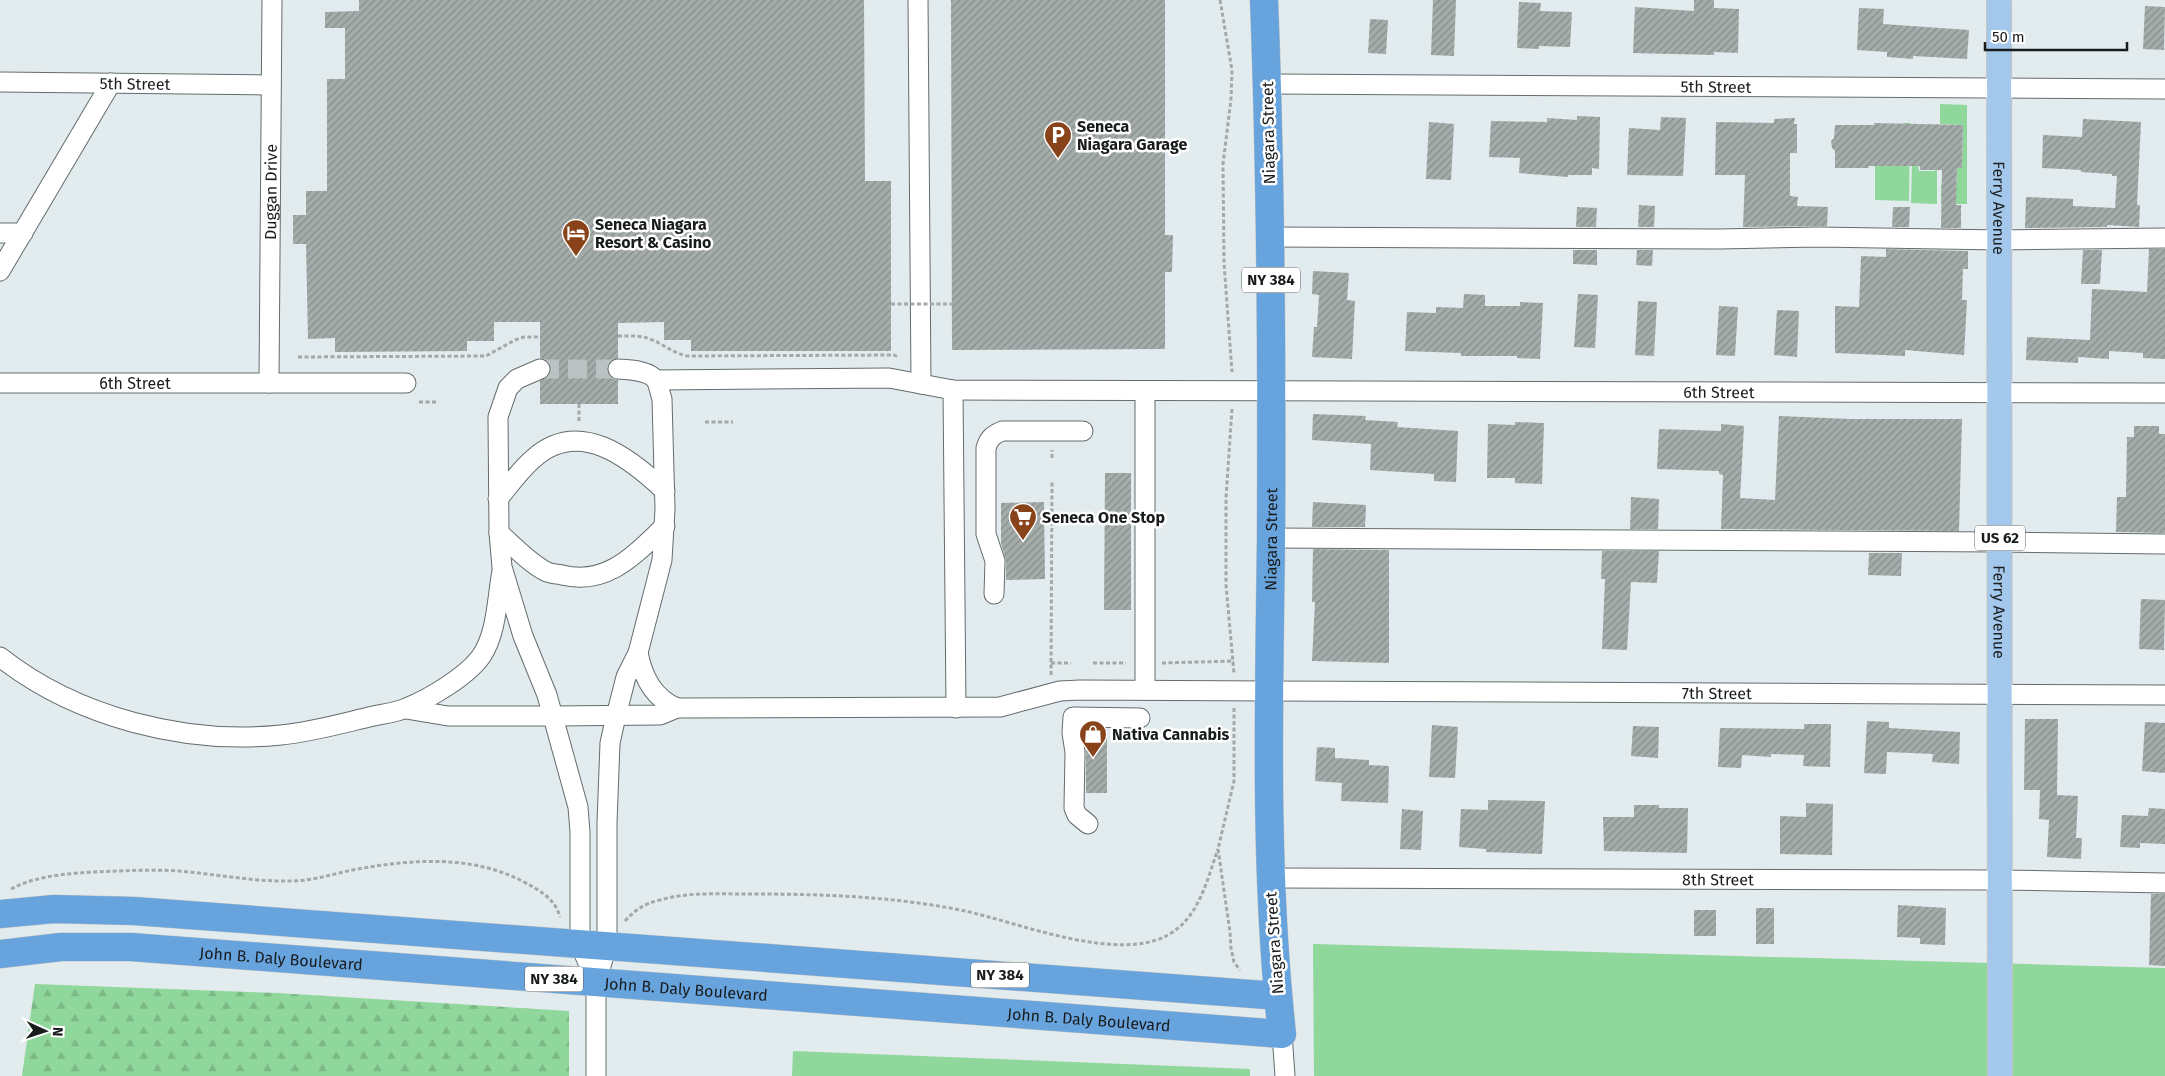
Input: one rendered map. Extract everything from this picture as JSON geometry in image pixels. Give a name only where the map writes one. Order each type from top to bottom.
[{"type":"highway","name":"Niagara Street","points":[[1264,0],[1272,390],[1269,690],[1270,878],[1282,1034]]},
{"type":"highway","name":"NY 384","points":[[0,914],[54,910],[134,911],[1278,996]]},
{"type":"highway","name":"John B. Daly Boulevard","points":[[0,954],[61,947],[131,947],[1282,1034]]},
{"type":"main road","name":"Ferry Avenue","points":[[1999,0],[2000,1076]]},
{"type":"street","name":"Duggan Drive","points":[[269,383],[272,0]]},
{"type":"street","points":[[918,0],[921,384]]},
{"type":"street","name":"5th Street","points":[[0,82],[271,84]]},
{"type":"street","points":[[0,271],[111,83]]},
{"type":"street","name":"5th Street","points":[[1267,84],[2165,89]]},
{"type":"street","points":[[0,232],[23,233]]},
{"type":"street","points":[[1270,237],[1719,239],[1820,237],[2000,240],[2165,238]]},
{"type":"street","points":[[596,1076],[596,982],[607,946],[610,744],[626,678],[638,653],[662,560],[665,526],[662,399],[656,380],[646,373],[618,369]]},
{"type":"street","points":[[540,370],[518,380],[508,388],[502,400],[498,417],[498,499],[502,567],[523,636],[553,716],[578,808],[580,832],[580,944],[596,982]]},
{"type":"street","name":"6th Street","points":[[656,380],[889,378],[953,390],[2165,394]]},
{"type":"street","name":"6th Street","points":[[0,383],[406,383]]},
{"type":"street","points":[[953,390],[956,708]]},
{"type":"street","points":[[1145,391],[1145,690]]},
{"type":"street","points":[[994,594],[995,561],[986,534],[986,448],[989,440],[993,435],[1002,431],[1083,431]]},
{"type":"street","points":[[498,499],[534,458],[552,446],[570,441],[590,442],[608,447],[643,470],[665,491]]},
{"type":"street","points":[[499,533],[527,558],[548,572],[572,578],[595,577],[615,569],[634,555],[665,526]]},
{"type":"street","points":[[1271,538],[2165,544]]},
{"type":"street","points":[[0,657],[40,683],[86,706],[132,722],[188,733],[243,737],[307,732],[406,708],[457,680],[474,666],[483,654],[492,634],[502,567]]},
{"type":"street","points":[[638,653],[640,665],[653,690],[660,699],[677,708]]},
{"type":"street","name":"7th Street","points":[[406,708],[448,716],[616,716],[660,715],[677,708],[1000,707],[1060,691],[1145,690],[2165,696]]},
{"type":"street","points":[[1088,824],[1077,815],[1074,808],[1075,752],[1072,733],[1073,717],[1140,718]]},
{"type":"street","name":"8th Street","points":[[1270,878],[2165,882]]},
{"type":"street","name":"Niagara Street","points":[[1282,1034],[1285,1076]]},
{"type":"path","points":[[1220,0],[1232,70],[1231,99],[1223,164],[1224,264],[1232,369]]},
{"type":"path","points":[[891,304],[952,304]]},
{"type":"path","points":[[618,336],[649,338],[677,354],[687,356],[894,355],[898,357]]},
{"type":"path","points":[[298,357],[486,356],[515,340],[524,337],[540,337]]},
{"type":"path","points":[[419,402],[438,402]]},
{"type":"path","points":[[579,404],[579,426]]},
{"type":"path","points":[[1232,414],[1226,498],[1226,585],[1234,672]]},
{"type":"path","points":[[705,422],[733,422]]},
{"type":"path","points":[[1042,677],[1051,675],[1052,480]]},
{"type":"path","points":[[1158,663],[1234,661]]},
{"type":"path","points":[[1051,663],[1071,663]]},
{"type":"path","points":[[1093,663],[1135,663]]},
{"type":"path","points":[[626,921],[633,912],[644,905],[661,899],[682,896],[742,894],[855,896],[899,900],[967,912],[1079,939],[1115,945],[1152,942],[1168,935],[1184,924],[1195,909],[1218,849],[1233,795],[1234,707]]},
{"type":"path","points":[[1218,849],[1231,948],[1234,962],[1240,970]]},
{"type":"path","points":[[21,884],[64,874],[147,870],[291,881],[316,879],[358,869],[400,863],[422,861],[460,862],[491,869],[532,886],[551,899],[557,906],[560,918]]},
{"type":"green space","points":[[1940,104],[1967,105],[1967,204],[1941,204],[1941,184],[1957,183],[1957,168],[1962,167],[1963,125],[1940,124]]},
{"type":"green space","points":[[1903,123],[1910,123],[1909,201],[1875,200],[1875,166],[1903,166]]},
{"type":"green space","points":[[1912,164],[1918,164],[1919,171],[1935,171],[1935,164],[1937,164],[1937,204],[1911,203]]},
{"type":"green space","points":[[1313,944],[2165,968],[2165,1076],[1314,1076]]},
{"type":"green space","points":[[35,984],[277,993],[569,1011],[569,1076],[22,1076]]},
{"type":"green space","points":[[793,1051],[1250,1069],[1250,1076],[792,1076]]},
{"type":"building","name":"Seneca Niagara Resort & Casino","points":[[359,0],[864,0],[865,181],[891,181],[891,351],[691,351],[691,340],[664,340],[664,322],[618,323],[618,358],[609,362],[607,369],[611,378],[618,380],[618,404],[540,404],[540,381],[549,376],[551,370],[547,360],[540,358],[540,322],[494,322],[494,341],[467,341],[467,351],[335,352],[335,338],[308,339],[306,244],[293,244],[293,215],[306,215],[306,191],[327,191],[327,79],[345,79],[345,28],[325,28],[325,12],[359,11]]},
{"type":"building","name":"Seneca Niagara Garage","points":[[951,0],[1165,0],[1165,235],[1173,235],[1172,272],[1165,272],[1165,349],[952,350]]},
{"type":"building","points":[[1433,0],[1456,0],[1454,56],[1431,55]]},
{"type":"building","points":[[1694,0],[1714,0],[1714,8],[1739,9],[1738,53],[1714,52],[1714,55],[1633,53],[1635,7],[1694,11]]},
{"type":"building","points":[[1519,2],[1541,3],[1540,11],[1572,12],[1570,47],[1539,46],[1539,49],[1517,48]]},
{"type":"building","points":[[2145,6],[2165,7],[2164,50],[2143,49]]},
{"type":"building","points":[[1859,8],[1884,9],[1883,24],[1969,30],[1967,59],[1913,56],[1913,59],[1887,57],[1887,52],[1857,50]]},
{"type":"building","points":[[1370,19],[1388,20],[1386,54],[1368,53]]},
{"type":"building","points":[[1577,116],[1600,117],[1599,169],[1592,168],[1592,175],[1568,175],[1568,177],[1519,173],[1520,158],[1489,157],[1491,121],[1547,122],[1547,118],[1577,120]]},
{"type":"building","points":[[1661,117],[1686,118],[1683,176],[1627,175],[1629,128],[1660,130]]},
{"type":"building","points":[[1795,118],[1794,124],[1797,124],[1797,153],[1790,153],[1790,196],[1798,197],[1797,206],[1828,207],[1827,226],[1743,227],[1745,175],[1715,175],[1716,122],[1774,123],[1774,119]]},
{"type":"building","points":[[2083,119],[2141,122],[2137,205],[2140,205],[2139,227],[2107,225],[2107,227],[2025,228],[2026,197],[2073,199],[2073,206],[2115,208],[2117,176],[2081,172],[2081,170],[2042,168],[2043,135],[2082,137]]},
{"type":"building","points":[[1429,122],[1454,124],[1451,180],[1426,179]]},
{"type":"building","points":[[1874,123],[1963,125],[1962,168],[1957,168],[1956,205],[1961,205],[1961,228],[1941,228],[1942,170],[1920,170],[1920,166],[1835,168],[1835,151],[1832,148],[1831,141],[1834,138],[1835,125],[1874,125]]},
{"type":"building","points":[[1639,205],[1655,206],[1654,227],[1638,227]]},
{"type":"building","points":[[1577,207],[1597,208],[1596,227],[1576,227]]},
{"type":"building","points":[[1893,207],[1910,207],[1909,227],[1892,227]]},
{"type":"building","points":[[1886,249],[1968,251],[1968,269],[1963,269],[1962,300],[1967,300],[1964,355],[1905,350],[1905,356],[1835,353],[1835,306],[1859,307],[1861,256],[1886,257]]},
{"type":"building","points":[[2149,249],[2165,249],[2165,359],[2143,358],[2143,353],[2109,351],[2109,359],[2078,357],[2078,363],[2026,360],[2027,337],[2090,340],[2092,289],[2147,292]]},
{"type":"building","points":[[1573,250],[1597,250],[1597,265],[1573,264]]},
{"type":"building","points":[[1637,250],[1653,250],[1652,266],[1636,265]]},
{"type":"building","points":[[2083,250],[2102,250],[2100,284],[2081,284]]},
{"type":"building","points":[[1313,271],[1349,273],[1347,300],[1355,301],[1352,359],[1312,357],[1314,327],[1317,327],[1319,295],[1312,294]]},
{"type":"building","points":[[1464,294],[1485,295],[1485,306],[1520,306],[1520,302],[1543,303],[1540,359],[1517,358],[1517,356],[1461,356],[1461,353],[1405,351],[1407,312],[1436,313],[1436,307],[1463,308]]},
{"type":"building","points":[[1578,294],[1598,295],[1595,348],[1574,347]]},
{"type":"building","points":[[1638,301],[1657,302],[1654,356],[1635,355]]},
{"type":"building","points":[[1719,306],[1738,307],[1735,356],[1716,355]]},
{"type":"building","points":[[1777,310],[1799,311],[1797,357],[1774,355]]},
{"type":"building","points":[[1313,414],[1366,416],[1365,420],[1398,422],[1397,427],[1458,431],[1456,482],[1434,481],[1434,474],[1370,470],[1371,444],[1312,440]]},
{"type":"building","points":[[1779,416],[1850,419],[1962,419],[1959,531],[1721,529],[1723,475],[1719,474],[1719,471],[1657,469],[1659,429],[1721,431],[1721,424],[1744,426],[1740,498],[1775,500]]},
{"type":"building","points":[[1515,422],[1544,423],[1542,484],[1515,483],[1515,478],[1487,478],[1488,424],[1515,425]]},
{"type":"building","points":[[2134,426],[2159,426],[2159,434],[2165,434],[2165,533],[2116,532],[2117,497],[2126,497],[2127,437],[2134,437]]},
{"type":"building","name":"Seneca One Stop","points":[[1105,473],[1131,473],[1131,610],[1104,610]]},
{"type":"building","points":[[1631,497],[1659,499],[1658,529],[1630,529]]},
{"type":"building","name":"Seneca One Stop","points":[[1044,502],[1045,579],[1006,580],[1006,561],[1001,543],[1001,503]]},
{"type":"building","points":[[1313,502],[1366,505],[1365,527],[1312,527]]},
{"type":"building","points":[[1313,549],[1389,550],[1389,663],[1312,661],[1315,602],[1312,602]]},
{"type":"building","points":[[1602,551],[1659,551],[1657,583],[1631,582],[1627,650],[1602,649],[1605,579],[1601,579]]},
{"type":"building","points":[[1869,553],[1902,553],[1901,576],[1868,575]]},
{"type":"building","points":[[2141,599],[2165,600],[2164,650],[2139,649]]},
{"type":"building","points":[[2025,719],[2058,719],[2057,795],[2078,796],[2076,838],[2082,838],[2081,859],[2047,857],[2049,820],[2039,819],[2040,790],[2024,790]]},
{"type":"building","points":[[1867,721],[1889,722],[1889,728],[1960,732],[1959,764],[1932,762],[1933,754],[1887,752],[1886,774],[1864,773]]},
{"type":"building","points":[[2145,722],[2165,723],[2165,773],[2142,771]]},
{"type":"building","points":[[1804,724],[1831,724],[1830,767],[1803,766],[1804,755],[1771,754],[1771,757],[1742,755],[1741,768],[1718,767],[1720,728],[1804,729]]},
{"type":"building","points":[[1432,725],[1458,727],[1455,778],[1429,777]]},
{"type":"building","points":[[1633,726],[1659,727],[1658,758],[1631,756]]},
{"type":"building","name":"Nativa Cannabis","points":[[1084,728],[1107,729],[1107,793],[1086,793]]},
{"type":"building","points":[[1317,747],[1335,748],[1335,758],[1369,760],[1369,765],[1389,766],[1388,803],[1341,801],[1342,783],[1315,781]]},
{"type":"building","points":[[1488,800],[1545,801],[1542,854],[1486,852],[1486,849],[1459,847],[1461,809],[1488,810]]},
{"type":"building","points":[[1806,803],[1833,804],[1832,855],[1780,854],[1780,816],[1806,817]]},
{"type":"building","points":[[1634,805],[1659,805],[1659,808],[1688,808],[1687,853],[1604,851],[1603,817],[1634,817]]},
{"type":"building","points":[[2149,808],[2165,809],[2165,844],[2140,843],[2140,848],[2120,847],[2122,815],[2148,816]]},
{"type":"building","points":[[1402,809],[1423,811],[1421,850],[1400,849]]},
{"type":"building","points":[[2151,894],[2165,894],[2165,966],[2149,965]]},
{"type":"building","points":[[1898,905],[1946,908],[1945,945],[1920,944],[1920,938],[1897,937]]},
{"type":"building","points":[[1756,908],[1774,908],[1774,944],[1756,944]]},
{"type":"building","points":[[1694,910],[1716,910],[1716,936],[1694,936]]},
{"type":"tunnel","points":[[540,369],[618,369]]},
{"type":"place","name":"Seneca Niagara Garage","points":[[1058,159]]},
{"type":"place","name":"Seneca Niagara Resort & Casino","points":[[576,257]]},
{"type":"place","name":"Seneca One Stop","points":[[1023,541]]},
{"type":"place","name":"Nativa Cannabis","points":[[1093,758]]}]
